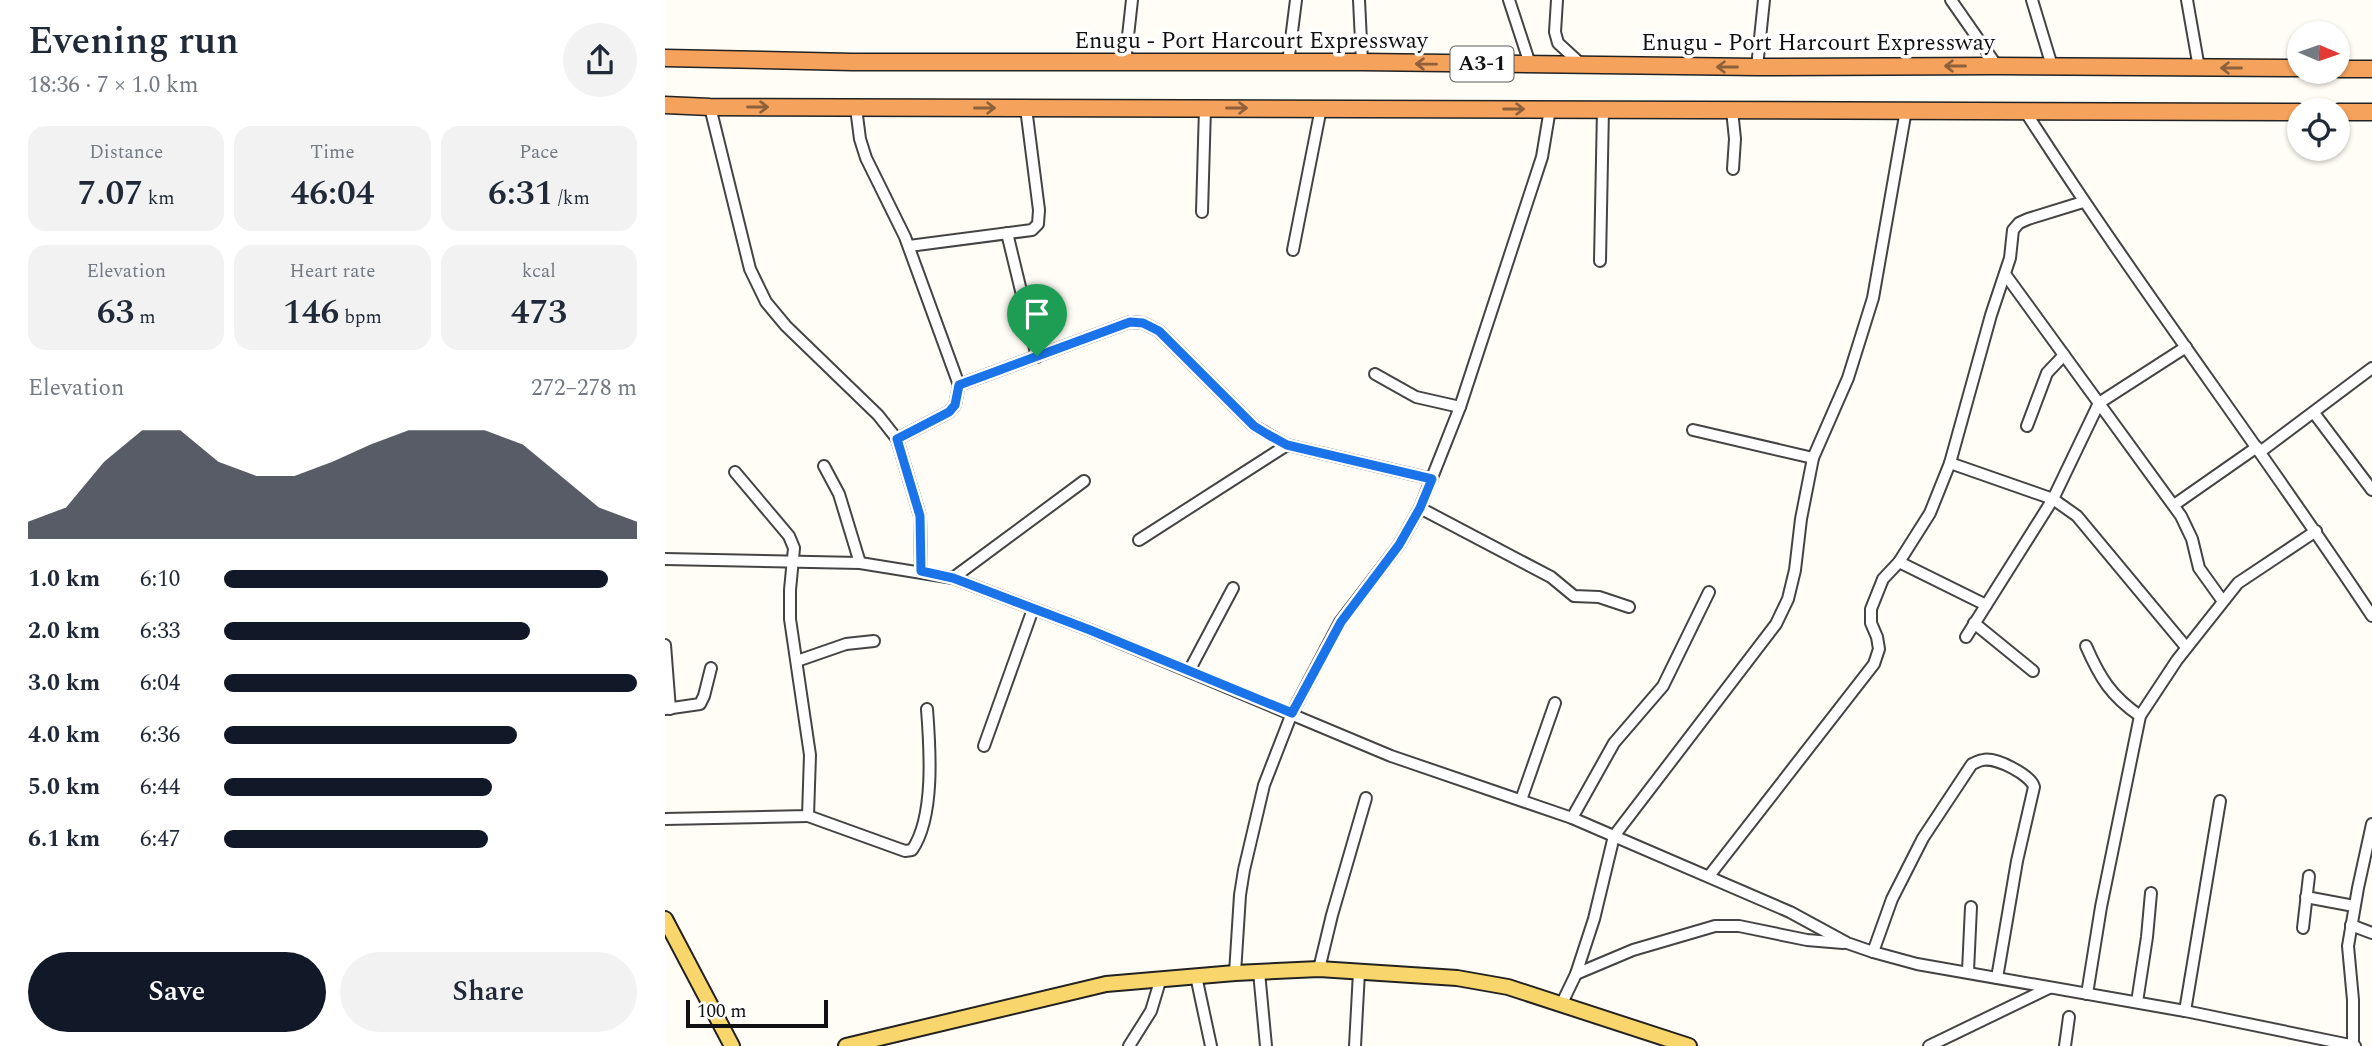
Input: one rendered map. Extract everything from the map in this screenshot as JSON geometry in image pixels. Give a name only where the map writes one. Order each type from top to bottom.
[{"type":"highway","name":"Enugu - Port Harcourt Expressway","points":[[665,58],[852,62],[1362,62],[1583,66],[2287,68]]},
{"type":"highway","points":[[2350,69],[2372,69]]},
{"type":"highway","name":"A3-1","points":[[665,105],[856,108],[2287,112]]},
{"type":"highway","points":[[2350,112],[2372,113]]},
{"type":"main road","points":[[665,919],[731,1046]]},
{"type":"main road","points":[[846,1046],[1106,984],[1161,978],[1319,969],[1458,978],[1508,988],[1562,1003],[1689,1046]]},
{"type":"street","points":[[1125,63],[1132,0]]},
{"type":"street","points":[[1288,63],[1296,0]]},
{"type":"street","points":[[1359,0],[1362,62]]},
{"type":"street","points":[[1509,0],[1530,64]]},
{"type":"street","points":[[1557,0],[1555,32],[1558,43],[1583,66]]},
{"type":"street","points":[[1757,67],[1765,0]]},
{"type":"street","points":[[1951,0],[1997,66]]},
{"type":"street","points":[[2032,0],[2052,66]]},
{"type":"street","points":[[2187,0],[2199,68]]},
{"type":"street","points":[[710,107],[750,269],[766,302],[786,326],[878,415],[897,439],[920,516],[921,571]]},
{"type":"street","points":[[856,108],[860,139],[866,158],[908,246],[959,385],[955,405],[949,412],[897,439]]},
{"type":"street","points":[[908,246],[1032,230],[1038,224],[1026,108]]},
{"type":"street","points":[[1202,212],[1205,108]]},
{"type":"street","points":[[1293,250],[1321,108]]},
{"type":"street","points":[[1235,973],[1240,895],[1264,785],[1292,713],[1341,622],[1399,545],[1420,508],[1460,407],[1542,157],[1550,109]]},
{"type":"street","points":[[1600,261],[1603,109]]},
{"type":"street","points":[[1732,110],[1735,139],[1733,169]]},
{"type":"street","points":[[1562,1003],[1576,974],[1594,919],[1614,836],[1776,624],[1788,599],[1813,458],[1848,378],[1873,298],[1906,110]]},
{"type":"street","points":[[2025,111],[2083,202],[2316,531],[2372,616]]},
{"type":"street","points":[[1709,876],[1874,664],[1879,649],[1871,623],[1871,609],[1884,579],[1899,562],[1930,513],[1950,463],[2010,258],[2013,230],[2019,223],[2083,202]]},
{"type":"street","points":[[1007,233],[1037,356]]},
{"type":"street","points":[[2005,274],[2173,505],[2188,528],[2199,568],[2222,600]]},
{"type":"street","points":[[959,385],[1130,322],[1143,323],[1159,331],[1254,426],[1287,445],[1432,479]]},
{"type":"street","points":[[1966,637],[2053,499],[2099,403],[2186,347]]},
{"type":"street","points":[[2027,426],[2047,373],[2064,355]]},
{"type":"street","points":[[2173,505],[2314,413],[2372,368]]},
{"type":"street","points":[[1374,374],[1416,397],[1460,407]]},
{"type":"street","points":[[2314,413],[2372,490]]},
{"type":"street","points":[[1693,430],[1813,458]]},
{"type":"street","points":[[1139,540],[1287,445]]},
{"type":"street","points":[[1950,463],[2053,499],[2077,516],[2186,647]]},
{"type":"street","points":[[824,466],[839,494],[860,563]]},
{"type":"street","points":[[735,472],[789,536],[794,548],[790,619],[809,740],[808,816]]},
{"type":"street","points":[[953,578],[1084,481]]},
{"type":"street","points":[[1420,508],[1551,578],[1574,596],[1599,597],[1629,607]]},
{"type":"street","points":[[2087,994],[2101,907],[2140,716],[2186,647],[2238,583],[2316,531]]},
{"type":"street","points":[[665,559],[860,563],[953,578],[1189,671],[1391,756],[1572,818],[1790,912],[1847,943],[1873,952],[1917,964],[2185,1011],[2354,1046],[2348,946],[2372,824]]},
{"type":"street","points":[[1899,562],[1986,605]]},
{"type":"street","points":[[1189,671],[1233,588]]},
{"type":"street","points":[[1572,818],[1614,743],[1663,686],[1709,592]]},
{"type":"street","points":[[984,746],[1033,608]]},
{"type":"street","points":[[1974,623],[2033,671]]},
{"type":"street","points":[[797,661],[846,644],[874,641]]},
{"type":"street","points":[[665,645],[667,709],[699,704],[704,696],[711,668]]},
{"type":"street","points":[[2086,646],[2107,687],[2119,702],[2140,716]]},
{"type":"street","points":[[1521,800],[1555,703]]},
{"type":"street","points":[[665,819],[808,816],[905,851],[912,850],[924,817],[929,782],[927,709]]},
{"type":"street","points":[[1873,952],[1892,899],[1923,838],[1972,764],[1985,759],[1996,761],[2029,777],[2034,787],[2017,861],[1997,978]]},
{"type":"street","points":[[1319,969],[1366,798]]},
{"type":"street","points":[[2185,1011],[2220,801]]},
{"type":"street","points":[[2303,928],[2309,876]]},
{"type":"street","points":[[2137,1002],[2151,893]]},
{"type":"street","points":[[2306,897],[2354,906]]},
{"type":"street","points":[[1968,971],[1971,907]]},
{"type":"street","points":[[2351,925],[2372,933]]},
{"type":"street","points":[[1576,974],[1633,950],[1715,926],[1739,926],[1807,940],[1847,943]]},
{"type":"street","points":[[1259,972],[1266,1046]]},
{"type":"street","points":[[1355,1046],[1359,972]]},
{"type":"street","points":[[1196,976],[1211,1046]]},
{"type":"street","points":[[1129,1046],[1151,1011],[1161,978]]},
{"type":"street","points":[[1929,1046],[1944,1043],[2049,988]]},
{"type":"street","points":[[2065,1046],[2069,1017]]},
{"type":"route","points":[[1130,322],[1143,323],[1159,331],[1254,426],[1287,445],[1432,479],[1420,508],[1399,545],[1341,622],[1292,713],[1090,630],[953,578],[921,571],[918,502],[897,439],[949,412],[955,405],[959,385],[1037,356],[1130,322]]}]
